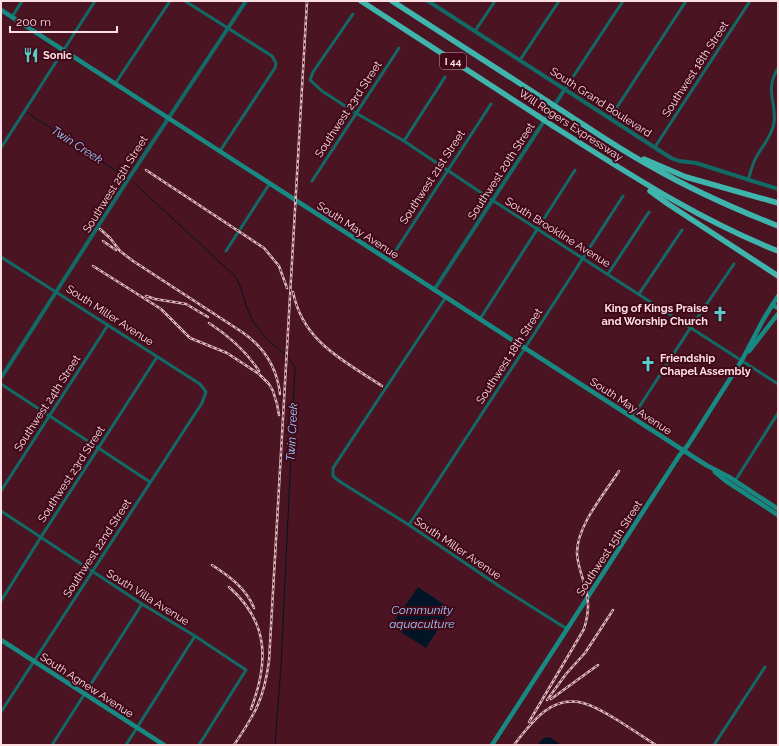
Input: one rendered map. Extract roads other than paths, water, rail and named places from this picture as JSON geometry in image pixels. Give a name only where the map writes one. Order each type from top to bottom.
[{"type":"highway","name":"Will Rogers Expressway","points":[[360,1],[631,176],[712,221],[778,251]]},
{"type":"highway","name":"Will Rogers Expressway","points":[[392,1],[624,150],[693,189],[778,226]]},
{"type":"highway","points":[[624,150],[686,177],[778,203]]},
{"type":"highway","points":[[631,176],[668,204],[778,276]]},
{"type":"main road","name":"South May Avenue","points":[[1,10],[706,465],[778,515]]},
{"type":"main road","name":"Southwest 15th Street","points":[[492,745],[742,360],[778,296]]},
{"type":"main road","points":[[772,305],[778,308]]},
{"type":"main road","name":"Southwest 15th Street","points":[[742,360],[778,314]]},
{"type":"main road","name":"South May Avenue","points":[[733,483],[778,509]]},
{"type":"main road","name":"South Agnew Avenue","points":[[1,640],[164,745]]},
{"type":"street","points":[[12,17],[22,1]]},
{"type":"street","points":[[1,148],[96,1]]},
{"type":"street","points":[[115,84],[170,1]]},
{"type":"street","points":[[185,1],[272,56],[276,62],[275,68],[220,151]]},
{"type":"street","name":"Southwest 25th Street","points":[[1,378],[168,118],[246,1]]},
{"type":"street","name":"South Grand Boulevard","points":[[429,1],[679,161],[696,163],[778,189]]},
{"type":"street","points":[[475,31],[495,1]]},
{"type":"street","points":[[520,60],[559,1]]},
{"type":"street","name":"Southwest 20th Street","points":[[434,290],[623,1]]},
{"type":"street","points":[[610,118],[686,1]]},
{"type":"street","name":"Southwest 18th Street","points":[[655,147],[750,1]]},
{"type":"street","name":"South Brookline Avenue","points":[[353,14],[313,72],[310,80],[322,91],[404,141],[492,200],[778,384]]},
{"type":"street","name":"Southwest 23rd Street","points":[[312,181],[399,48]]},
{"type":"street","points":[[748,180],[755,159],[770,135],[773,127],[774,114],[771,87],[778,68]]},
{"type":"street","points":[[404,141],[445,77]]},
{"type":"street","name":"Southwest 21st Street","points":[[389,261],[491,104]]},
{"type":"street","points":[[480,319],[576,170]]},
{"type":"street","points":[[226,251],[270,183]]},
{"type":"street","name":"Southwest 18th Street","points":[[409,525],[623,196]]},
{"type":"street","points":[[608,274],[649,212]]},
{"type":"street","points":[[639,294],[682,230]]},
{"type":"street","points":[[1,262],[2,258]]},
{"type":"street","name":"South Miller Avenue","points":[[2,258],[108,324],[200,384],[206,392]]},
{"type":"street","points":[[632,418],[734,264]]},
{"type":"street","name":"South Miller Avenue","points":[[446,297],[333,468],[333,476],[499,586],[567,628]]},
{"type":"street","name":"Southwest 24th Street","points":[[1,492],[108,324]]},
{"type":"street","name":"Southwest 23rd Street","points":[[1,601],[157,356]]},
{"type":"street","points":[[1,384],[150,482]]},
{"type":"street","name":"Southwest 22nd Street","points":[[1,712],[202,403],[206,392]]},
{"type":"street","points":[[733,483],[778,413]]},
{"type":"street","name":"South Villa Avenue","points":[[1,511],[142,604],[195,636],[246,670],[199,745]]},
{"type":"street","points":[[52,745],[142,604]]},
{"type":"street","points":[[126,745],[195,636]]},
{"type":"street","points":[[714,745],[765,667]]},
{"type":"water","name":"Community aquaculture","points":[[418,587],[451,609],[426,648],[391,626]]},
{"type":"water","points":[[550,737],[561,745],[537,745],[544,738]]},
{"type":"waterway","name":"Twin Creek","points":[[28,113],[125,177]]},
{"type":"waterway","name":"Twin Creek","points":[[133,182],[236,277],[249,313],[255,324],[263,335],[289,359],[295,368],[281,666],[275,745]]},
{"type":"railway","points":[[234,745],[258,706],[269,661],[307,1]]},
{"type":"railway","points":[[146,170],[264,248],[279,266],[287,288]]},
{"type":"railway","points":[[100,229],[110,238],[120,251],[133,261],[242,332],[257,344],[268,359],[276,375],[280,394]]},
{"type":"railway","points":[[103,241],[116,250]]},
{"type":"railway","points":[[93,266],[161,309],[190,338],[227,353],[259,374],[269,384],[273,391],[279,415]]},
{"type":"railway","points":[[293,292],[298,309],[315,337],[339,358],[382,386]]},
{"type":"railway","points":[[146,296],[186,304],[208,317]]},
{"type":"railway","points":[[209,323],[237,344],[259,371]]},
{"type":"railway","points":[[529,722],[584,629],[588,600],[579,568],[577,554],[578,544],[581,533],[592,511],[619,471]]},
{"type":"railway","points":[[212,565],[231,578],[242,589],[251,601],[254,608]]},
{"type":"railway","points":[[229,587],[242,600],[252,614],[262,644],[261,675],[251,709]]},
{"type":"railway","points":[[547,700],[566,674],[585,653],[613,610]]},
{"type":"railway","points":[[551,699],[598,665]]},
{"type":"railway","points":[[514,745],[532,723],[545,711],[555,705],[565,702],[575,702],[594,707],[656,745]]},
{"type":"place","name":"Sonic","points":[[31,55]]},
{"type":"place","name":"King of Kings Praise and Worship Church","points":[[720,314]]},
{"type":"place","name":"Friendship Chapel Assembly","points":[[648,364]]}]
